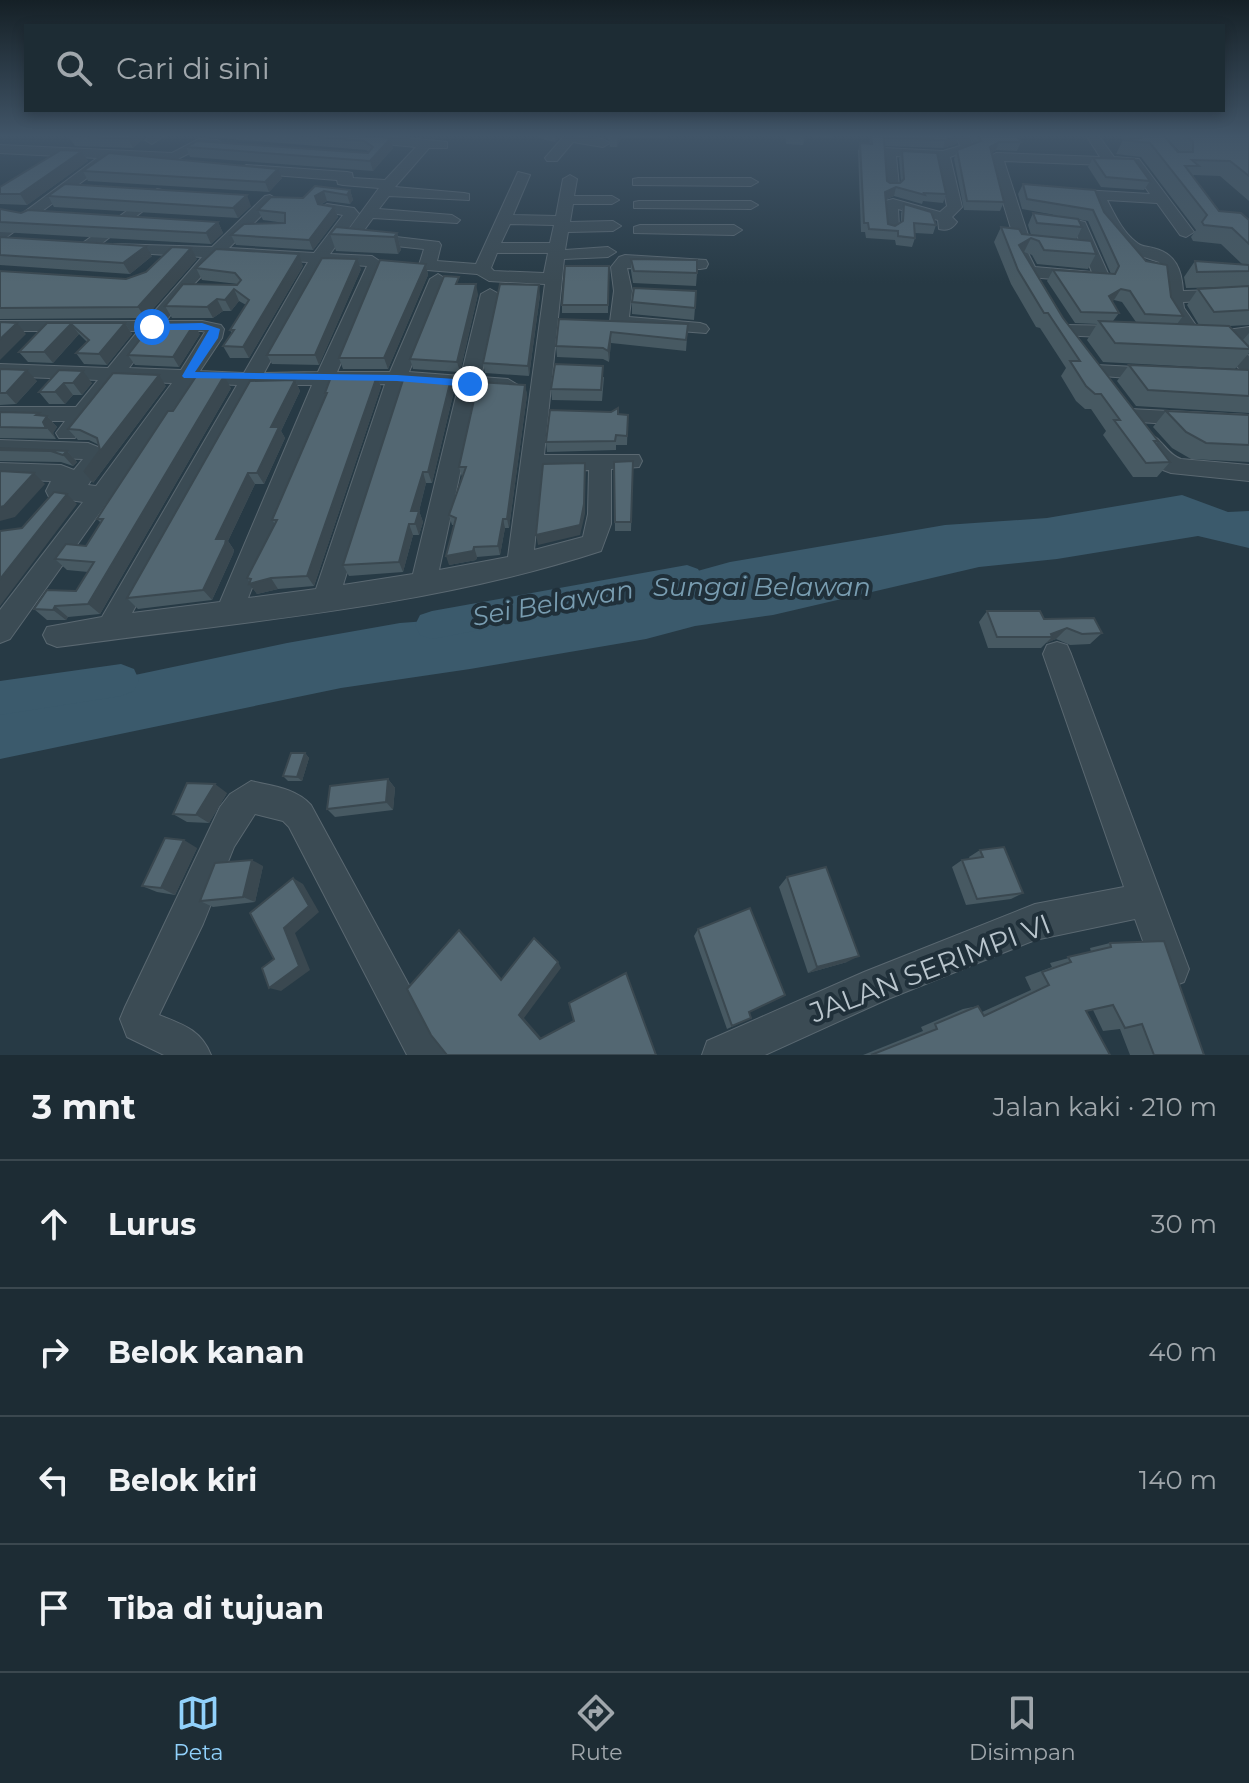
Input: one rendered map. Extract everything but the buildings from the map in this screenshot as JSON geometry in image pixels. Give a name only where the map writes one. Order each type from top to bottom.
[{"type":"street","points":[[0,238],[73,184]]},
{"type":"street","points":[[363,184],[464,197]]},
{"type":"street","points":[[326,599],[397,378],[433,245],[355,238],[354,233],[390,184]]},
{"type":"street","points":[[482,269],[519,184]]},
{"type":"street","points":[[520,564],[531,463],[545,410],[557,321],[552,278],[569,184]]},
{"type":"street","points":[[638,184],[641,245]]},
{"type":"street","points":[[891,227],[890,204],[893,203],[946,217],[955,207],[950,184]]},
{"type":"street","points":[[1009,184],[1012,215],[1022,242],[1050,245]]},
{"type":"street","points":[[1151,184],[1186,232]]},
{"type":"street","points":[[69,187],[99,188]]},
{"type":"street","points":[[129,190],[167,192],[82,244],[381,262],[325,378],[230,610]]},
{"type":"street","points":[[1043,191],[1162,199]]},
{"type":"street","points":[[1097,196],[1118,232],[1133,248],[1160,255],[1167,261],[1174,276],[1175,308],[1193,334]]},
{"type":"street","points":[[67,433],[235,224],[270,199]]},
{"type":"street","points":[[567,200],[612,200]]},
{"type":"street","points":[[639,205],[751,205]]},
{"type":"street","points":[[111,627],[248,379],[318,259],[351,214],[349,211],[327,208]]},
{"type":"street","points":[[0,211],[63,215]]},
{"type":"street","points":[[368,213],[452,220]]},
{"type":"street","points":[[1012,215],[1080,225],[1085,248],[1106,294],[1146,333]]},
{"type":"street","points":[[94,216],[154,219]]},
{"type":"street","points":[[504,219],[613,226]]},
{"type":"street","points":[[235,224],[269,226]]},
{"type":"street","points":[[700,329],[612,322],[631,291],[621,263],[641,245],[734,230]]},
{"type":"street","points":[[0,238],[30,241]]},
{"type":"street","points":[[641,245],[701,255]]},
{"type":"street","points":[[1016,245],[1044,297]]},
{"type":"street","points":[[490,248],[608,252]]},
{"type":"street","points":[[153,269],[172,251]]},
{"type":"street","points":[[425,268],[482,269],[489,276],[552,278]]},
{"type":"street","points":[[1029,272],[1106,294]]},
{"type":"street","points":[[183,286],[208,289]]},
{"type":"street","points":[[424,582],[490,294]]},
{"type":"street","points":[[1174,297],[1249,294]]},
{"type":"street","points":[[1249,333],[1220,337],[1063,325],[1159,456],[1169,464],[1190,470],[1249,473]]},
{"type":"street","points":[[0,326],[202,326],[215,329],[213,338],[188,376],[0,631]]},
{"type":"street","points":[[2,372],[49,326]]},
{"type":"street","points":[[1220,337],[1244,375]]},
{"type":"street","points":[[1096,371],[1173,375]]},
{"type":"street","points":[[2,372],[113,372],[248,379],[397,378],[470,384],[548,373]]},
{"type":"street","points":[[0,414],[80,414]]},
{"type":"street","points":[[1130,416],[1249,422]]},
{"type":"street","points":[[0,448],[88,451],[95,454],[91,465],[41,511]]},
{"type":"street","points":[[57,635],[326,599],[501,570],[592,544],[599,529],[600,461]]},
{"type":"street","points":[[531,463],[631,461]]},
{"type":"street","points":[[0,471],[61,473],[66,475],[63,491]]},
{"type":"street","points":[[63,491],[101,495]]},
{"type":"street","points":[[1057,654],[1181,999]]},
{"type":"street","points":[[192,1055],[181,1042],[150,1032],[140,1024],[139,1019],[187,921],[206,872],[241,805],[251,797],[292,807],[300,816],[428,1055]]},
{"type":"street","name":"JALAN SERIMPI VI","points":[[721,1055],[864,991],[1035,922],[1145,900]]},
{"type":"water","name":"Sungai Belawan","points":[[1182,495],[1228,512],[1249,511],[1249,548],[1198,536],[1057,559],[979,567],[773,615],[695,626],[646,639],[470,669],[341,688],[0,759],[0,697],[40,695],[287,643],[400,623],[481,617],[558,605],[636,588],[730,562],[945,525],[1047,518]]},
{"type":"waterway","name":"Sei Belawan","points":[[432,625],[687,578]]},
{"type":"waterway","name":"Sei Belawan","points":[[0,698],[121,680]]},
{"type":"route","points":[[152,327],[202,326],[215,329],[213,338],[188,376],[248,379],[397,378],[470,384]]}]
